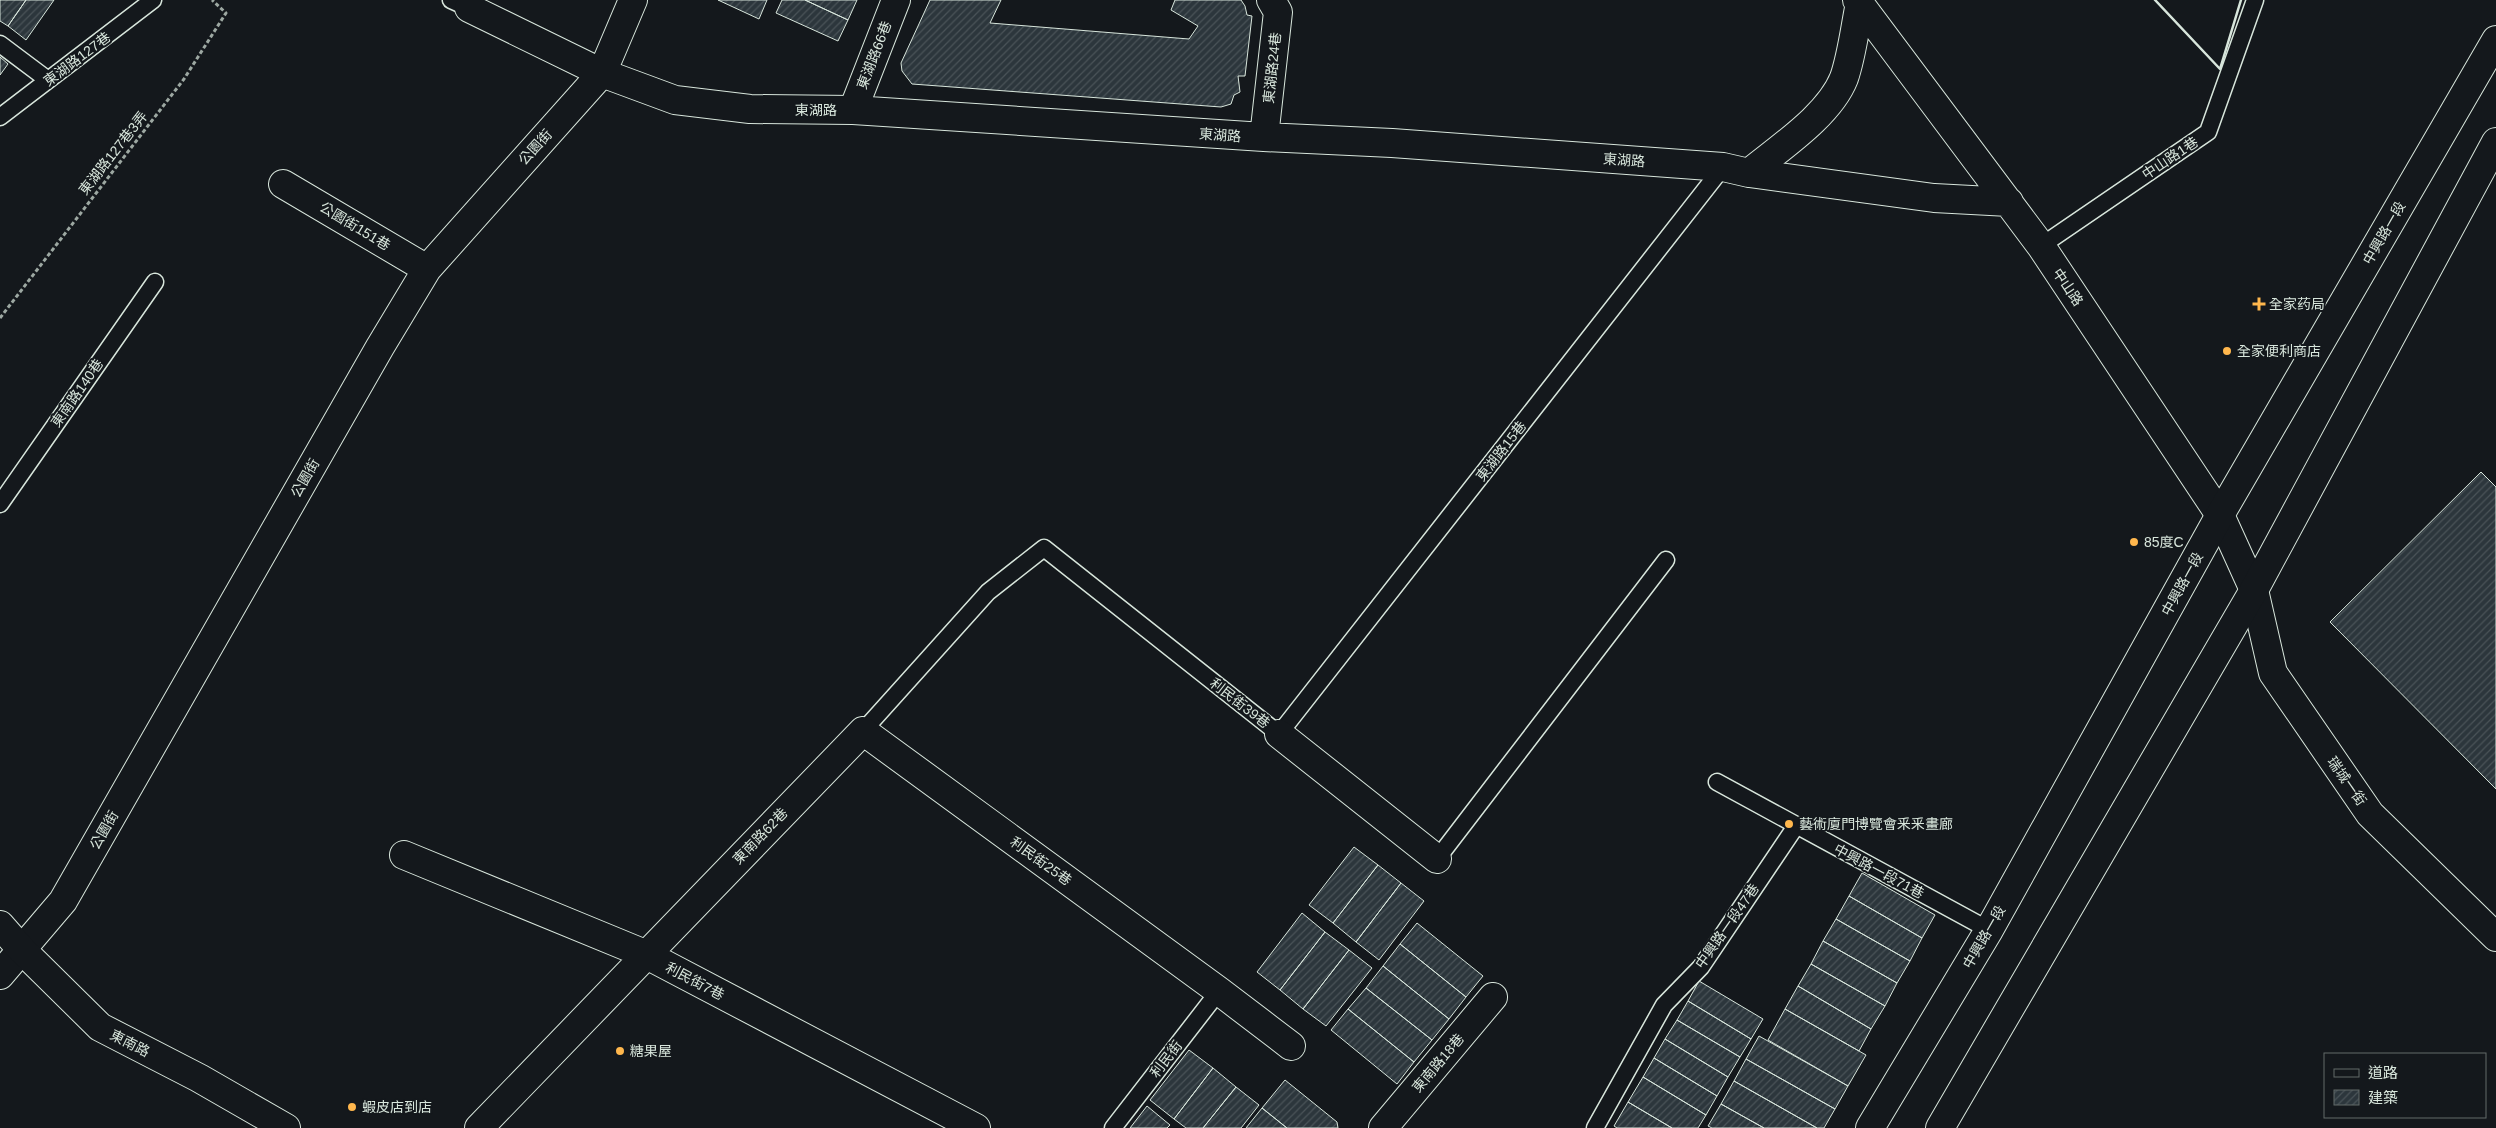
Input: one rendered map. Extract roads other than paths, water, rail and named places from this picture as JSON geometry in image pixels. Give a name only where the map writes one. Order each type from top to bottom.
[{"type":"street","name":"公園街","points":[[0,975],[63,901],[380,347],[427,269],[602,73],[633,0]]},
{"type":"street","name":"東湖路66巷","points":[[853,110],[896,0]]},
{"type":"street","name":"東湖路24巷","points":[[1264,138],[1278,12],[1271,0]]},
{"type":"street","name":"中山路","points":[[1859,2],[2041,246],[2220,516],[2254,590]]},
{"type":"street","points":[[1736,170],[1809,123],[1827,105],[1844,79],[1859,2]]},
{"type":"street","name":"東湖路","points":[[460,4],[602,73],[675,100],[750,109],[853,110],[1264,138],[1401,144],[1736,170],[1934,198],[2008,202]]},
{"type":"street","name":"中興路一段","points":[[1870,1128],[1989,930],[2220,516],[2496,40]]},
{"type":"street","points":[[1940,1128],[2254,590],[2496,142]]},
{"type":"street","name":"公園街151巷","points":[[284,184],[427,269]]},
{"type":"street","name":"瑞城一街","points":[[2254,590],[2272,673],[2370,814],[2496,937]]},
{"type":"street","name":"東南路62巷","points":[[479,1128],[645,954],[863,731]]},
{"type":"street","name":"利民街25巷","points":[[863,731],[1219,990],[1291,1046]]},
{"type":"street","name":"利民街39巷","points":[[1279,734],[1437,859]]},
{"type":"street","name":"利民街7巷","points":[[404,855],[645,954],[976,1128]]},
{"type":"street","name":"東南路","points":[[0,925],[22,950],[100,1027],[199,1078],[286,1128]]},
{"type":"street","name":"東南路18巷","points":[[1383,1128],[1492,997]]},
{"type":"lane","name":"東湖路127巷","points":[[0,117],[153,0]]},
{"type":"lane","name":"中山路1巷","points":[[2041,246],[2208,132],[2256,0]]},
{"type":"lane","points":[[0,44],[48,80]]},
{"type":"lane","name":"東湖路15巷","points":[[1279,734],[1736,170]]},
{"type":"lane","name":"東南路140巷","points":[[0,504],[155,282]]},
{"type":"lane","name":"利民街39巷","points":[[1044,548],[1279,734]]},
{"type":"lane","name":"東南路62巷","points":[[863,731],[988,592],[1044,548]]},
{"type":"lane","points":[[1437,859],[1666,560]]},
{"type":"lane","name":"中興路一段71巷","points":[[1717,782],[1989,930]]},
{"type":"lane","name":"中興路一段47巷","points":[[1595,1128],[1664,1005],[1701,967],[1796,826]]},
{"type":"lane","name":"利民街","points":[[1113,1128],[1219,990]]},
{"type":"place","name":"全家药局","points":[[2259,304]]},
{"type":"place","name":"全家便利商店","points":[[2227,351]]},
{"type":"place","name":"85度C","points":[[2134,542]]},
{"type":"place","name":"藝術廈門博覽會釆釆畫廊","points":[[1789,824]]},
{"type":"place","name":"糖果屋","points":[[620,1051]]},
{"type":"place","name":"蝦皮店到店","points":[[352,1107]]}]
